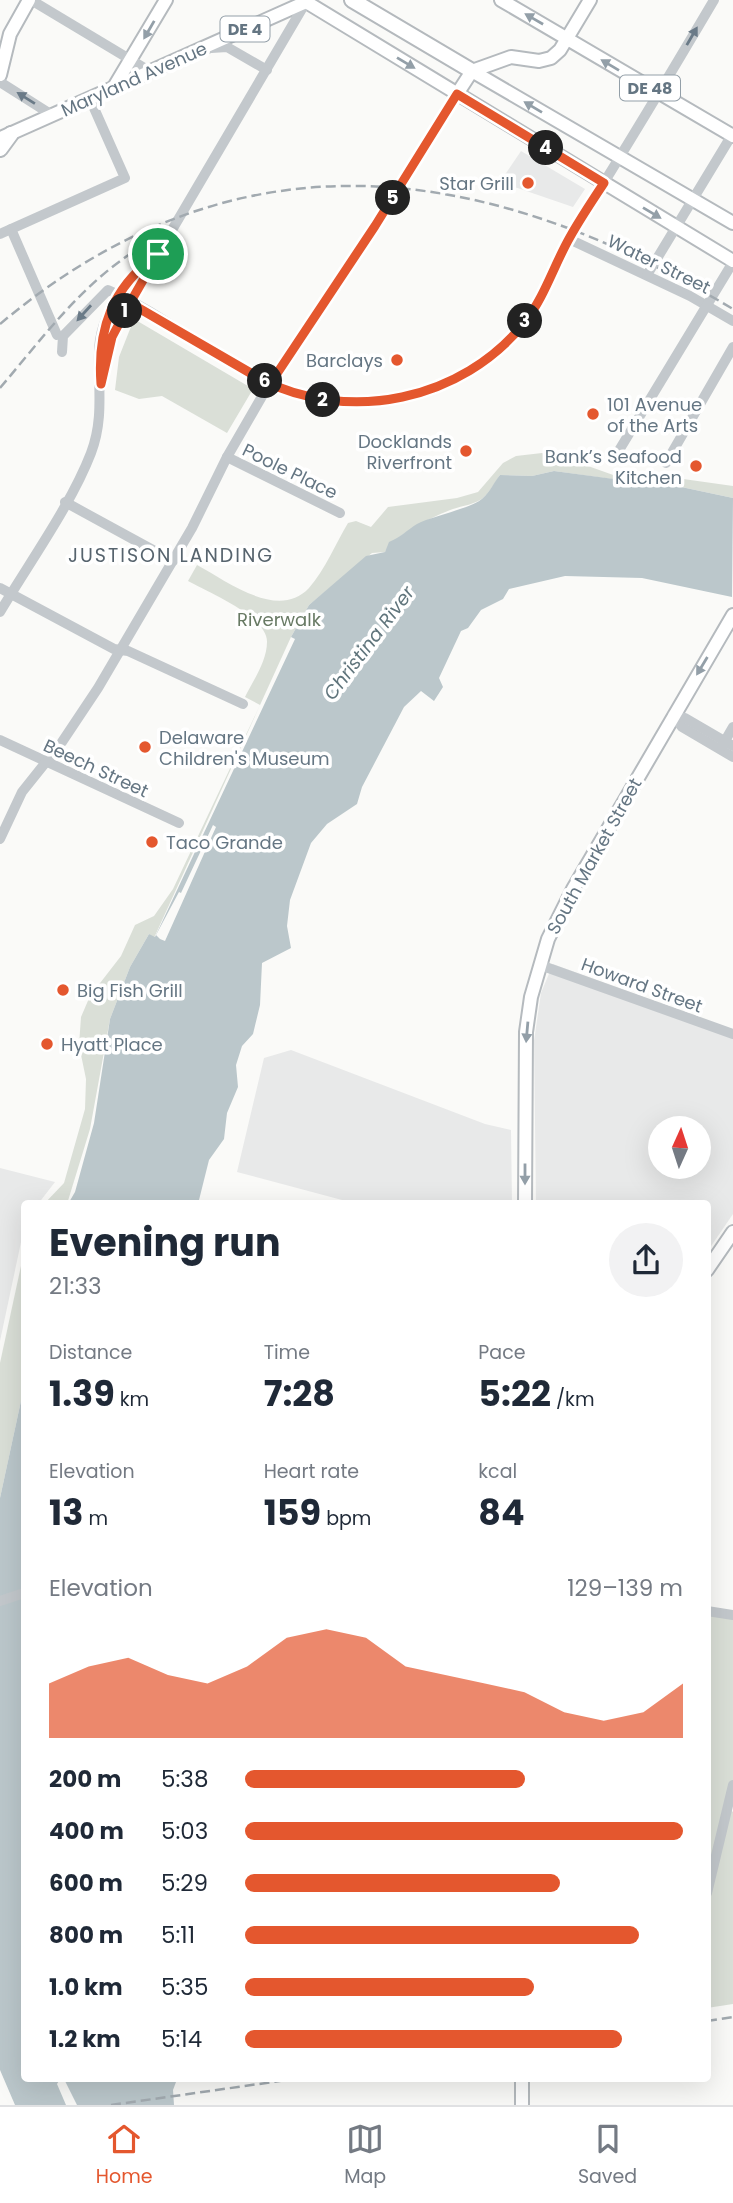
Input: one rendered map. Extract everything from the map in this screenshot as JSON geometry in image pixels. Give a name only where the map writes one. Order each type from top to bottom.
[{"type":"highway","points":[[354,1],[472,71]]},
{"type":"highway","points":[[0,149],[6,136]]},
{"type":"main road","points":[[0,75],[10,34],[30,0]]},
{"type":"main road","points":[[113,88],[166,0]]},
{"type":"main road","name":"DE 48","points":[[501,0],[733,134]]},
{"type":"main road","points":[[457,94],[472,71],[511,57],[546,60],[557,53],[590,0]]},
{"type":"main road","points":[[306,1],[733,261]]},
{"type":"main road","name":"Maryland Avenue","points":[[6,136],[306,1]]},
{"type":"main road","points":[[472,71],[733,223]]},
{"type":"main road","name":"South Market Street","points":[[525,1200],[526,1032],[531,997],[540,965],[553,929],[573,889],[732,616]]},
{"type":"main road","points":[[711,1264],[733,1232]]},
{"type":"main road","points":[[522,2082],[522,2105]]},
{"type":"street","points":[[30,0],[151,72]]},
{"type":"street","points":[[62,352],[64,336],[108,290],[270,384],[307,397],[355,403],[399,399],[441,385],[482,361],[516,332],[542,296],[569,239],[620,159],[714,0]]},
{"type":"street","points":[[101,384],[112,337],[130,303],[306,1]]},
{"type":"street","points":[[184,57],[222,46],[267,70]]},
{"type":"street","points":[[0,82],[52,115]]},
{"type":"street","points":[[0,839],[22,792],[80,717],[173,561],[227,457],[270,384],[375,226],[457,94]]},
{"type":"street","points":[[0,234],[125,178],[90,99]]},
{"type":"street","points":[[647,275],[733,134]]},
{"type":"street","points":[[11,229],[57,335]]},
{"type":"street","name":"Water Street","points":[[569,239],[706,304],[733,321]]},
{"type":"street","points":[[0,612],[93,450],[101,409],[99,351],[103,329],[120,296],[143,265],[158,254]]},
{"type":"street","points":[[618,452],[733,261]]},
{"type":"street","points":[[666,463],[733,347]]},
{"type":"street","name":"Poole Place","points":[[227,457],[340,513]]},
{"type":"street","points":[[65,502],[173,561]]},
{"type":"street","points":[[1,588],[114,649],[243,704]]},
{"type":"street","points":[[673,715],[685,718],[726,746],[733,757]]},
{"type":"street","points":[[726,746],[733,727]]},
{"type":"street","name":"Beech Street","points":[[0,740],[179,823]]},
{"type":"street","name":"Howard Street","points":[[540,965],[733,1034]]},
{"type":"street","points":[[0,1601],[21,1594]]},
{"type":"street","points":[[711,1612],[733,1615]]},
{"type":"street","points":[[711,1879],[731,1809],[733,1786]]},
{"type":"shaded area","points":[[521,151],[585,189],[573,207],[500,182]]},
{"type":"shaded area","points":[[553,964],[733,1030],[733,1214],[711,1246],[711,1200],[536,1200],[534,1041],[541,993]]},
{"type":"shaded area","points":[[291,1050],[485,1124],[511,1130],[512,1200],[342,1200],[237,1172],[264,1058]]},
{"type":"shaded area","points":[[0,1168],[55,1182],[41,1200],[21,1200],[21,1242],[0,1341]]},
{"type":"green space","points":[[134,319],[253,389],[227,433],[162,396],[139,399],[115,390],[119,357]]},
{"type":"green space","name":"Riverwalk","points":[[542,453],[568,464],[588,466],[616,476],[662,476],[733,486],[733,498],[653,481],[648,484],[554,471],[532,476],[500,475],[480,500],[426,521],[396,539],[385,552],[372,553],[309,605],[291,637],[154,938],[149,934],[130,967],[110,1019],[90,1129],[68,1200],[48,1200],[64,1183],[85,1109],[86,1079],[79,1045],[81,1017],[90,996],[121,956],[135,925],[154,916],[173,889],[260,705],[245,697],[265,656],[265,633],[258,623],[235,606],[188,581],[197,565],[253,595],[283,601],[297,597],[315,581],[348,523],[356,521],[371,527],[388,507],[457,498],[478,492],[503,463],[516,456]]},
{"type":"green space","points":[[21,1266],[21,1401],[0,1498],[0,1363]]},
{"type":"green space","points":[[711,1612],[733,1615],[733,1785],[728,1808],[733,1812],[733,2004],[711,2007]]},
{"type":"water","name":"Christina River","points":[[554,471],[644,483],[653,481],[733,498],[732,597],[642,578],[565,576],[509,589],[503,599],[481,610],[468,628],[461,631],[439,678],[443,687],[434,701],[421,691],[404,707],[362,787],[357,804],[327,824],[311,843],[290,900],[287,926],[291,948],[262,963],[260,1005],[253,1034],[242,1046],[236,1065],[238,1087],[227,1113],[224,1139],[209,1160],[199,1200],[70,1200],[75,1192],[94,1123],[110,1019],[130,967],[149,934],[155,937],[295,639],[291,637],[309,605],[366,556],[385,552],[389,542],[417,524],[478,502],[500,475],[532,476]]},
{"type":"water","points":[[21,1401],[21,2082],[58,2082],[66,2105],[15,2105],[0,2070],[0,1498]]},
{"type":"water","points":[[66,2082],[176,2082],[173,2090],[174,2105],[77,2105]]},
{"type":"pier","points":[[213,825],[216,827],[165,941],[160,939],[156,935],[179,892],[181,893]]},
{"type":"railway","points":[[0,324],[89,260],[179,217],[269,193],[361,186],[453,196],[546,220],[639,258],[733,309]]},
{"type":"railway","points":[[0,388],[77,299],[130,254]]},
{"type":"railway","points":[[711,2020],[733,2017]]},
{"type":"railway","points":[[111,2105],[273,2082]]},
{"type":"place","name":"Star Grill","points":[[528,183]]},
{"type":"place","name":"Barclays","points":[[397,360]]},
{"type":"place","name":"101 Avenue of the Arts","points":[[593,414]]},
{"type":"place","name":"Docklands Riverfront","points":[[466,451]]},
{"type":"place","name":"Bank’s Seafood Kitchen","points":[[696,466]]},
{"type":"place","name":"Delaware Children's Museum","points":[[145,747]]},
{"type":"place","name":"Taco Grande","points":[[152,842]]},
{"type":"place","name":"Big Fish Grill","points":[[63,990]]},
{"type":"place","name":"Hyatt Place","points":[[47,1044]]},
{"type":"district","name":"JUSTISON LANDING","points":[[171,555]]},
{"type":"route","points":[[158,254],[130,303],[270,384],[358,253],[457,94],[604,183],[569,239],[542,296],[508,340],[460,376],[428,390],[387,401],[346,403],[288,391],[270,384],[260,379],[130,303],[108,348],[101,384],[99,351],[105,321],[127,284],[143,265],[158,254]]}]
